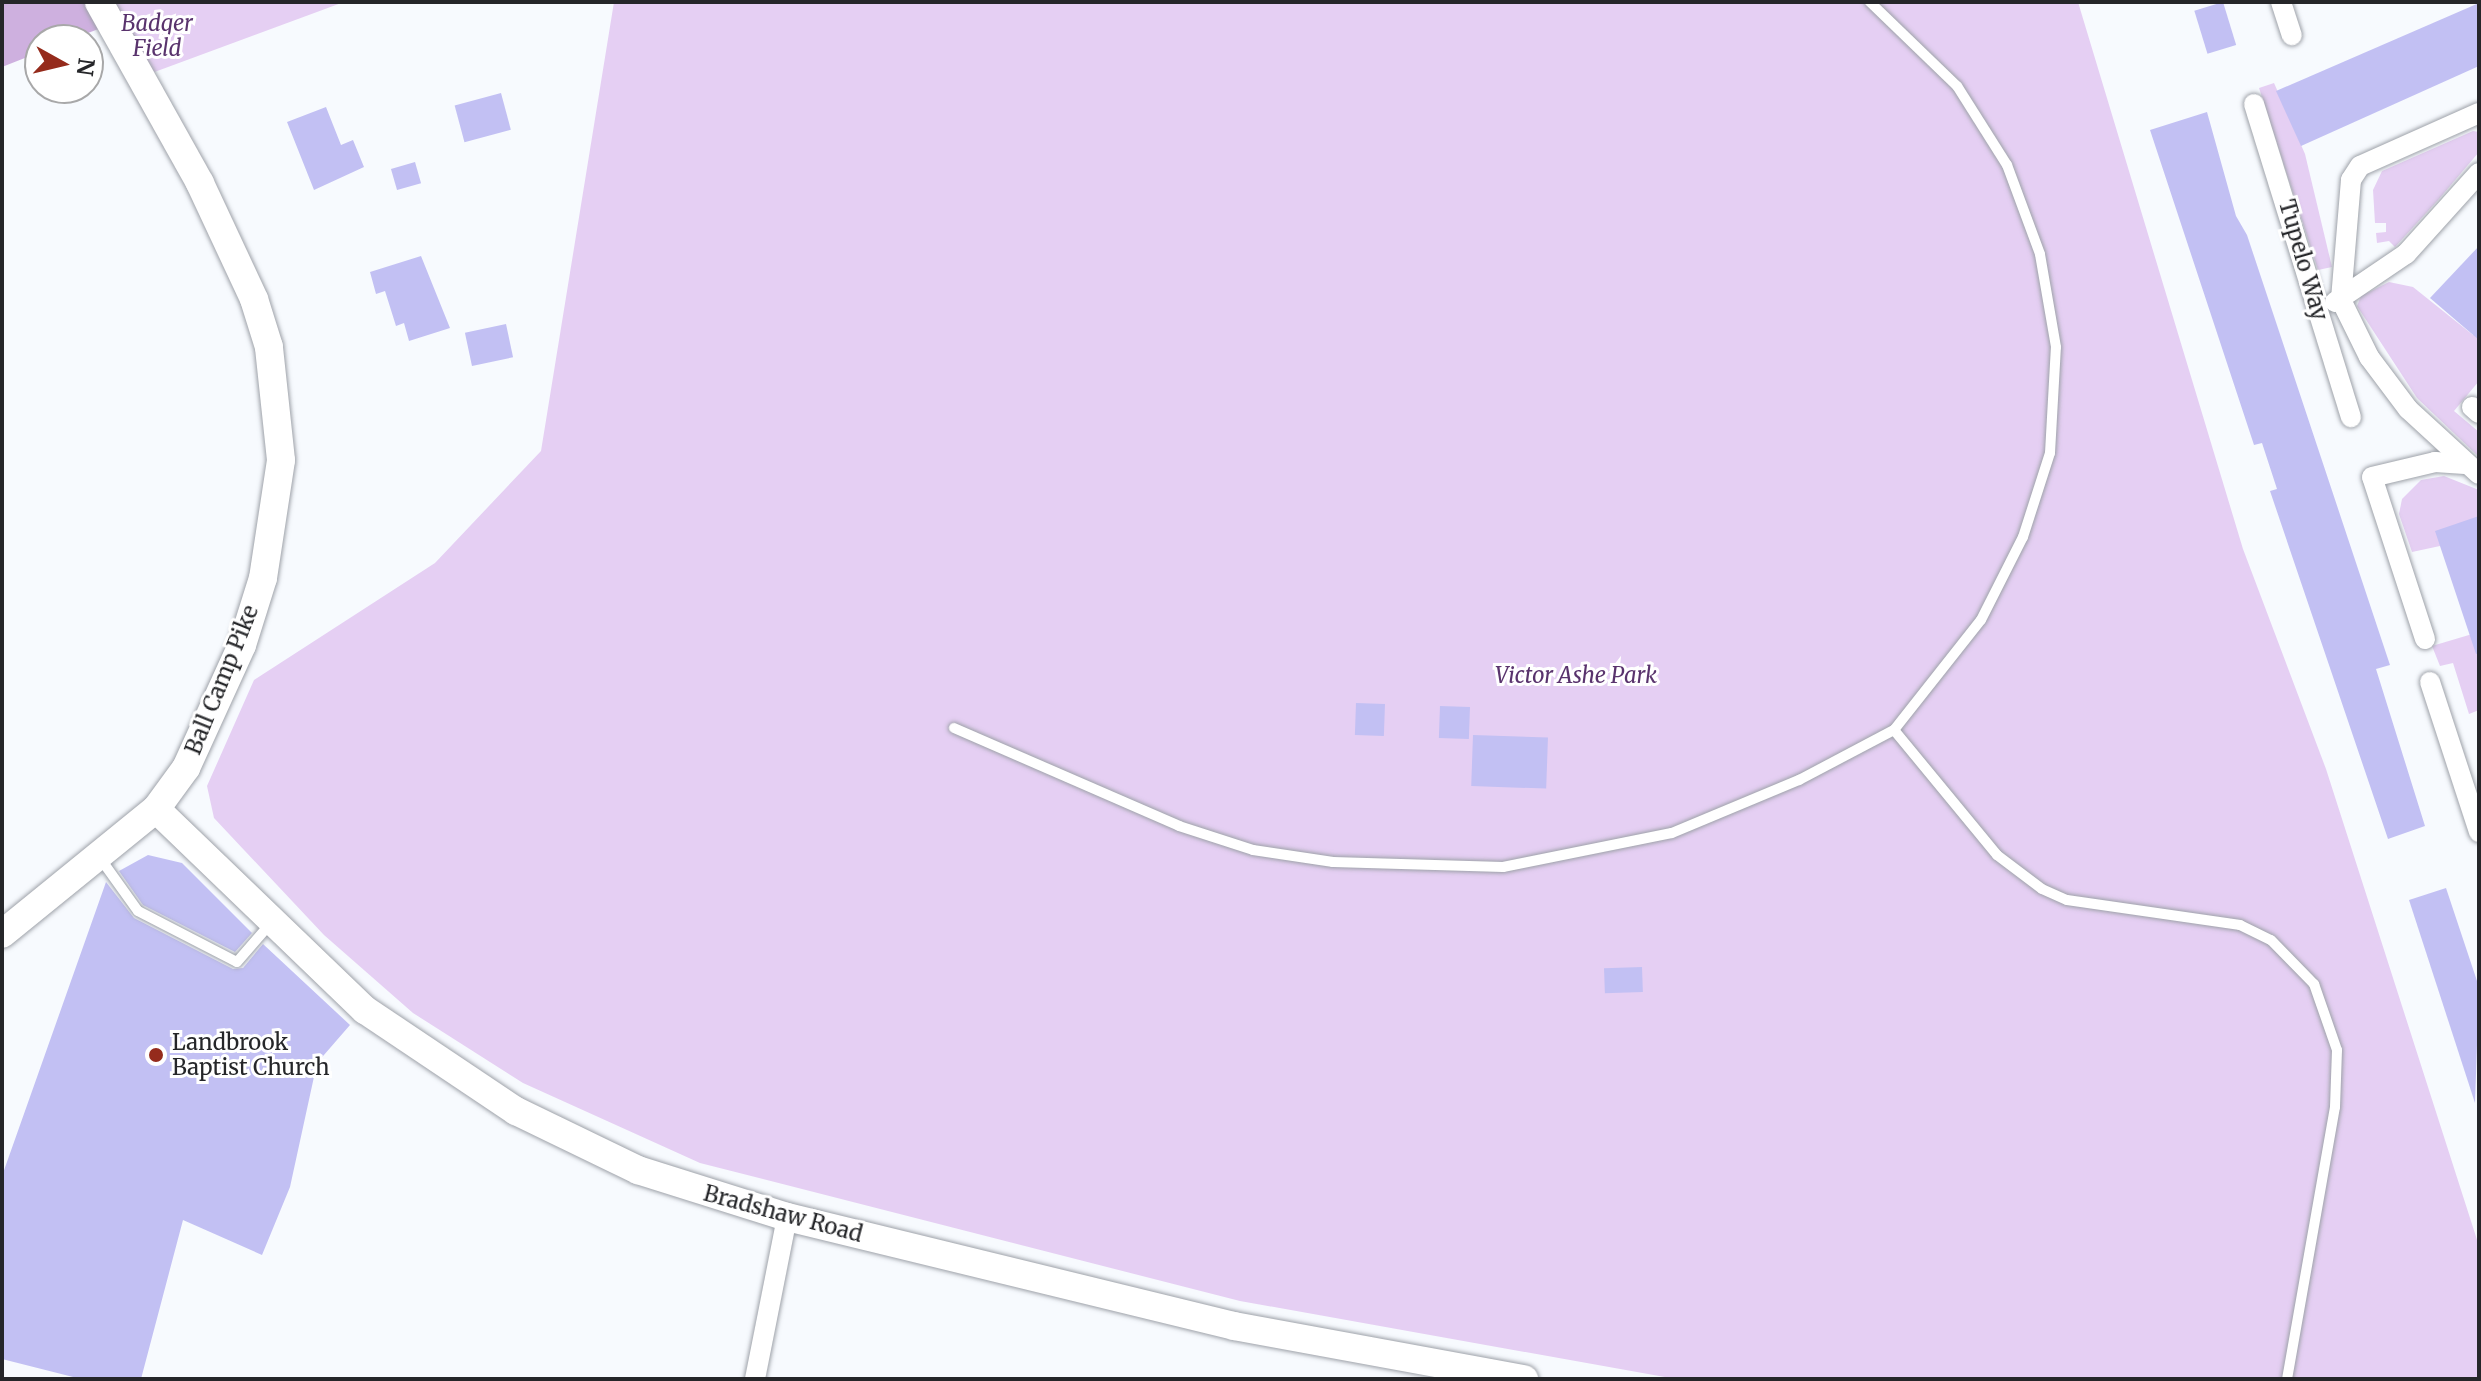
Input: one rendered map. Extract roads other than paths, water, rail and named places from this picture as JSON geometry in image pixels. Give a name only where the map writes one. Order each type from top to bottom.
[{"type":"street","name":"Ball Camp Pike","points":[[2,934],[100,858],[156,809],[216,708],[263,578],[281,460],[279,405],[269,347],[232,247],[99,2]]},
{"type":"street","points":[[2281,2],[2292,35]]},
{"type":"street","name":"Tupelo Way","points":[[2254,104],[2351,417]]},
{"type":"street","points":[[2472,469],[2408,409],[2369,357],[2341,300],[2351,180],[2360,166],[2479,113]]},
{"type":"street","points":[[2317,310],[2341,300],[2417,244],[2479,173]]},
{"type":"street","points":[[2425,639],[2372,477],[2435,462],[2472,469]]},
{"type":"street","points":[[2430,682],[2479,832]]},
{"type":"street","name":"Bradshaw Road","points":[[156,809],[270,924],[365,1010],[516,1111],[638,1170],[787,1217],[1234,1326],[1524,1379]]},
{"type":"street","points":[[755,1379],[787,1217]]},
{"type":"lane","points":[[954,728],[1179,826],[1253,850],[1333,862],[1503,867],[1672,833],[1799,780],[1894,730],[1981,620],[2013,562],[2050,453],[2056,347],[2040,254],[2007,165],[1949,76],[1870,2]]},
{"type":"lane","points":[[1894,730],[1997,855],[2042,889],[2067,900],[2240,925],[2271,940],[2314,984],[2337,1050],[2335,1107],[2287,1379]]},
{"type":"lane","points":[[100,858],[138,911],[237,962],[270,924]]},
{"type":"place","name":"Landbrook Baptist Church","points":[[156,1055]]},
{"type":"park label","name":"Badger Field","points":[[157,36]]},
{"type":"park label","name":"Victor Ashe Park","points":[[1576,676]]}]
